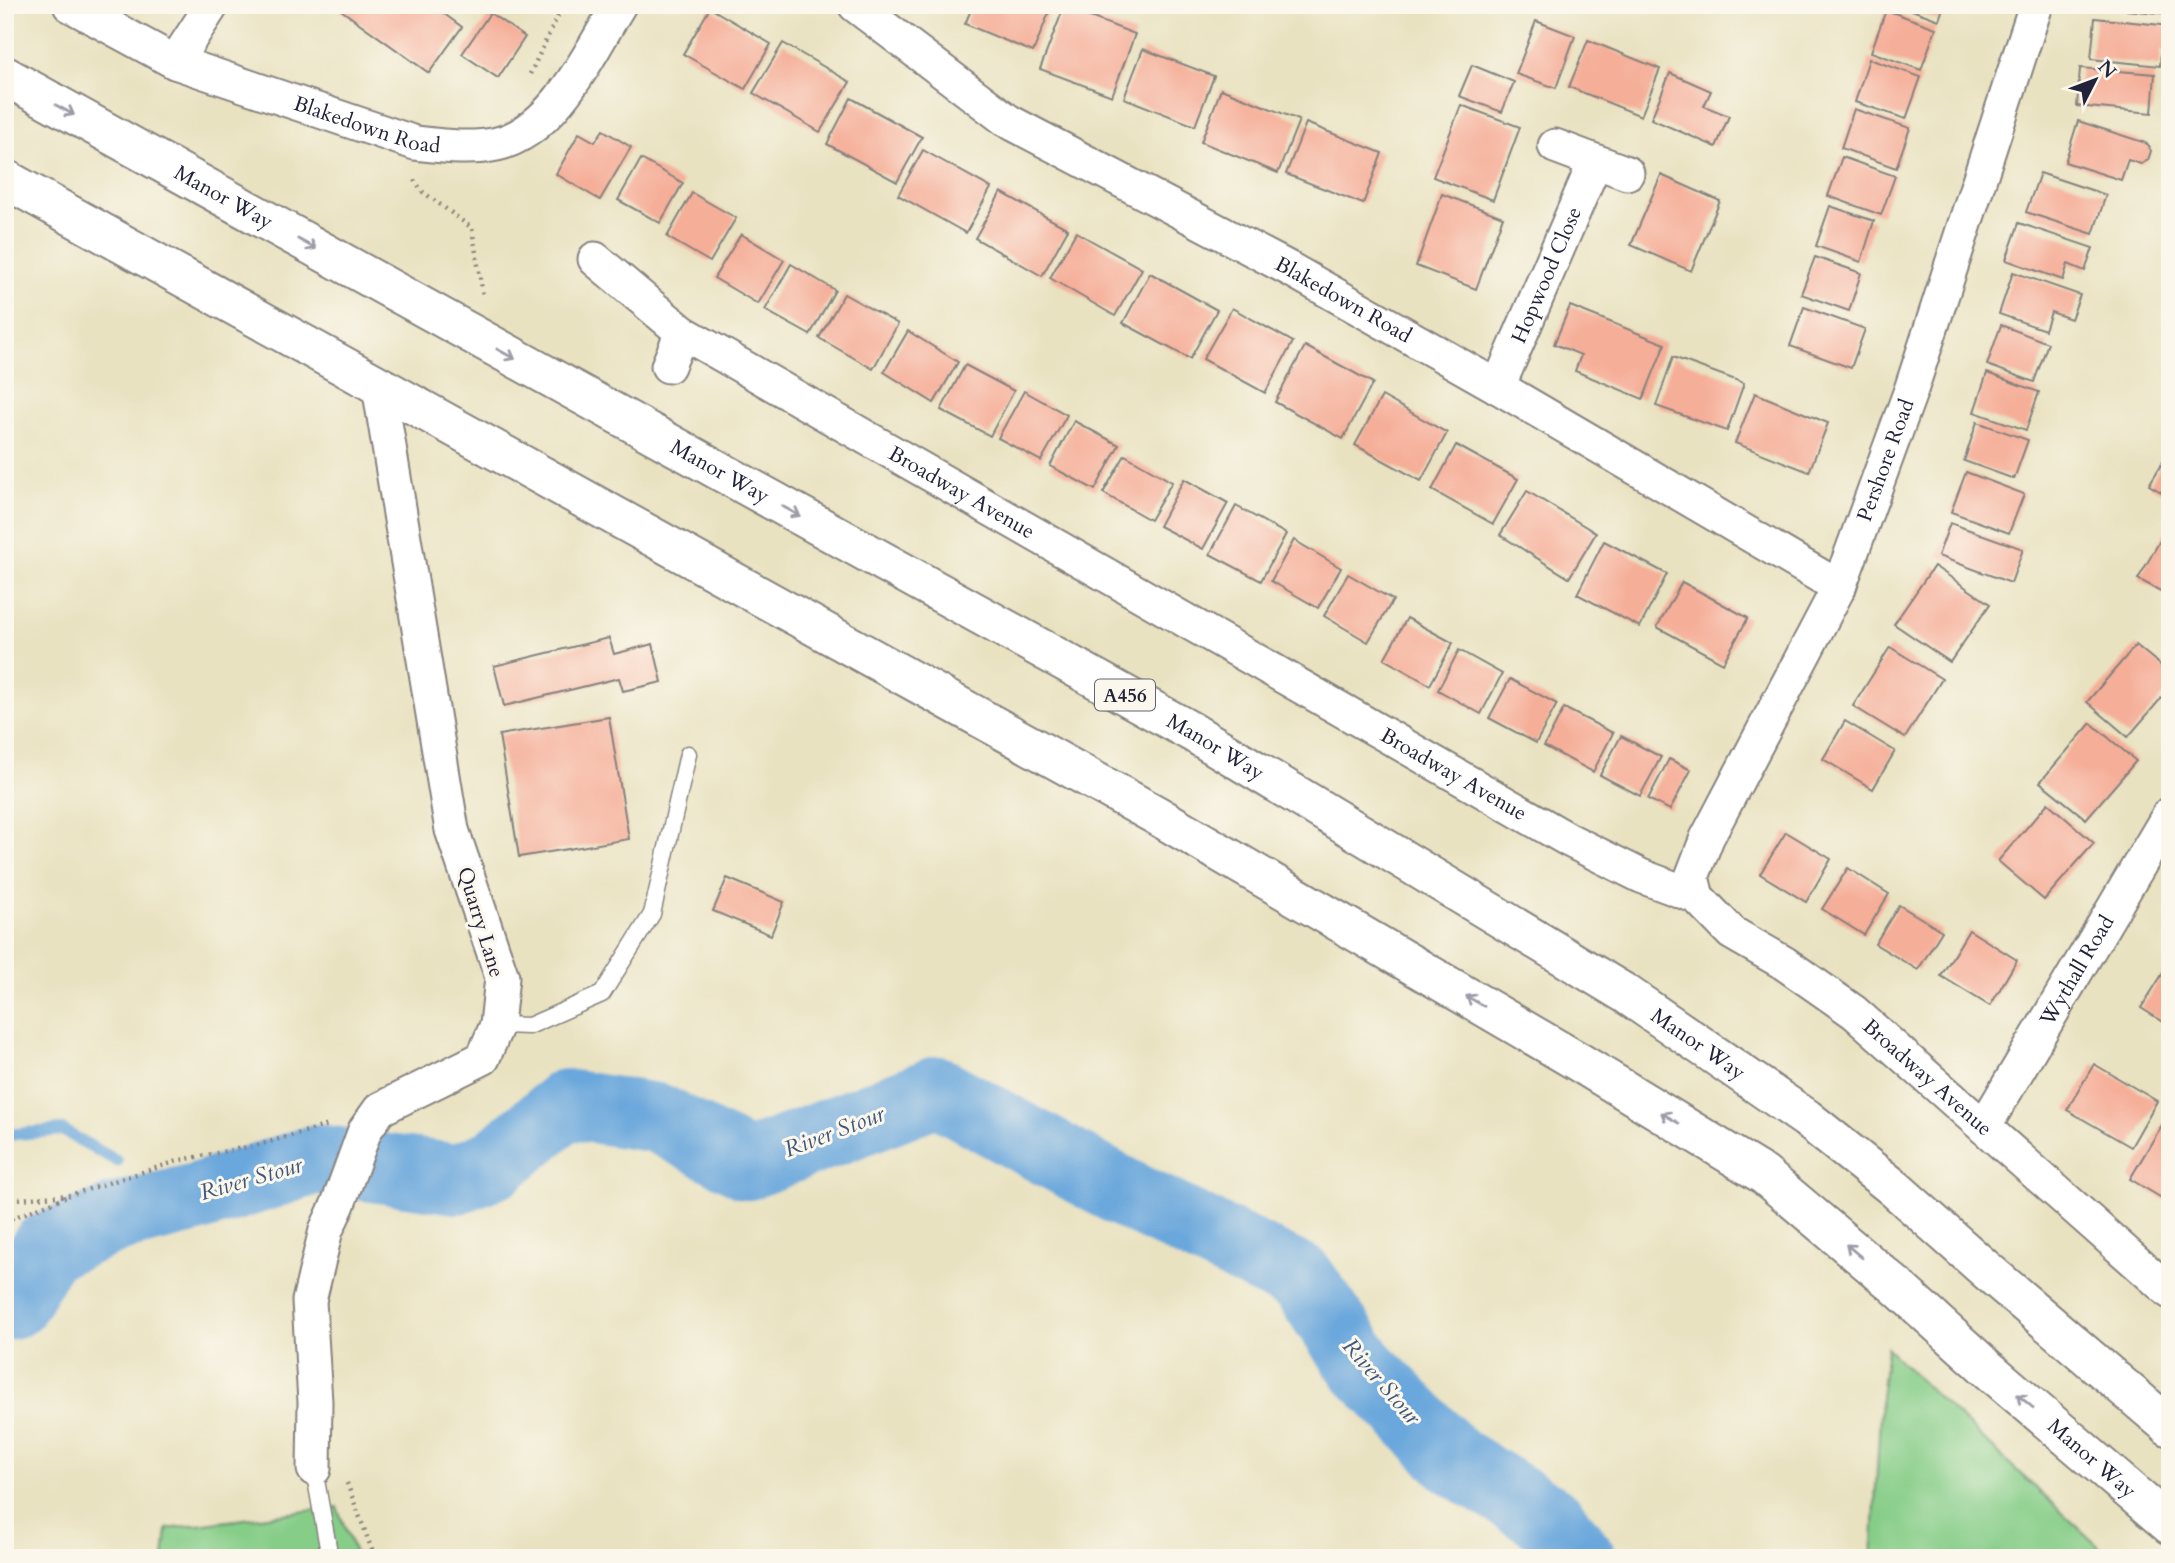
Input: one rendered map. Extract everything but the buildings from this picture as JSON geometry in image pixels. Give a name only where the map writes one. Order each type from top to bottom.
[{"type":"highway","name":"Manor Way","points":[[5,76],[1192,732],[1626,995],[1806,1118],[1894,1188],[1984,1269],[2170,1427]]},
{"type":"highway","name":"Manor Way","points":[[5,179],[1156,815],[1564,1054],[1764,1175],[1895,1285],[1987,1369],[2170,1525]]},
{"type":"street","name":"Blakedown Road","points":[[70,5],[175,62],[415,143],[456,147],[496,144],[525,133],[565,94],[619,5]]},
{"type":"street","points":[[175,62],[212,5]]},
{"type":"street","name":"Blakedown Road","points":[[855,5],[1008,121],[1288,268],[1498,387],[1839,587]]},
{"type":"street","name":"Pershore Road","points":[[1696,897],[1692,877],[1707,838],[1839,587],[1911,390],[2036,5]]},
{"type":"street","points":[[1555,146],[1627,173]]},
{"type":"street","name":"Hopwood Close","points":[[1498,387],[1595,162]]},
{"type":"street","name":"Broadway Avenue","points":[[595,259],[681,332],[1569,840],[1641,876],[1696,897],[1732,933],[1784,963],[1854,1012],[2170,1292]]},
{"type":"street","points":[[668,366],[681,332]]},
{"type":"street","name":"Quarry Lane","points":[[372,1120],[483,1058],[497,1025],[502,977],[452,830],[379,386]]},
{"type":"street","name":"Wythall Road","points":[[1984,1127],[2170,813]]},
{"type":"street","points":[[313,1469],[315,1402],[309,1301],[326,1230],[372,1120]]},
{"type":"lane","points":[[497,1025],[529,1026],[602,994],[652,914],[688,754]]},
{"type":"lane","points":[[313,1469],[330,1558]]},
{"type":"path","points":[[375,129],[423,192],[472,228],[481,269],[488,344]]},
{"type":"path","points":[[5,1221],[70,1195],[181,1160],[372,1120]]},
{"type":"path","points":[[5,1200],[70,1195]]},
{"type":"green space","points":[[1887,1348],[2111,1558],[1872,1558],[1881,1397]]},
{"type":"green space","points":[[337,1507],[357,1558],[164,1558],[167,1529]]},
{"type":"waterway","name":"River Stour","points":[[5,1305],[14,1303],[45,1248],[119,1217],[196,1198],[317,1159],[457,1179],[496,1163],[566,1104],[657,1118],[748,1165],[937,1091],[1124,1193],[1301,1279],[1362,1366],[1454,1460],[1552,1521],[1581,1558]]},
{"type":"waterway","points":[[5,1135],[62,1130],[117,1161]]},
{"type":"waterway","points":[[171,1185],[196,1198]]}]
